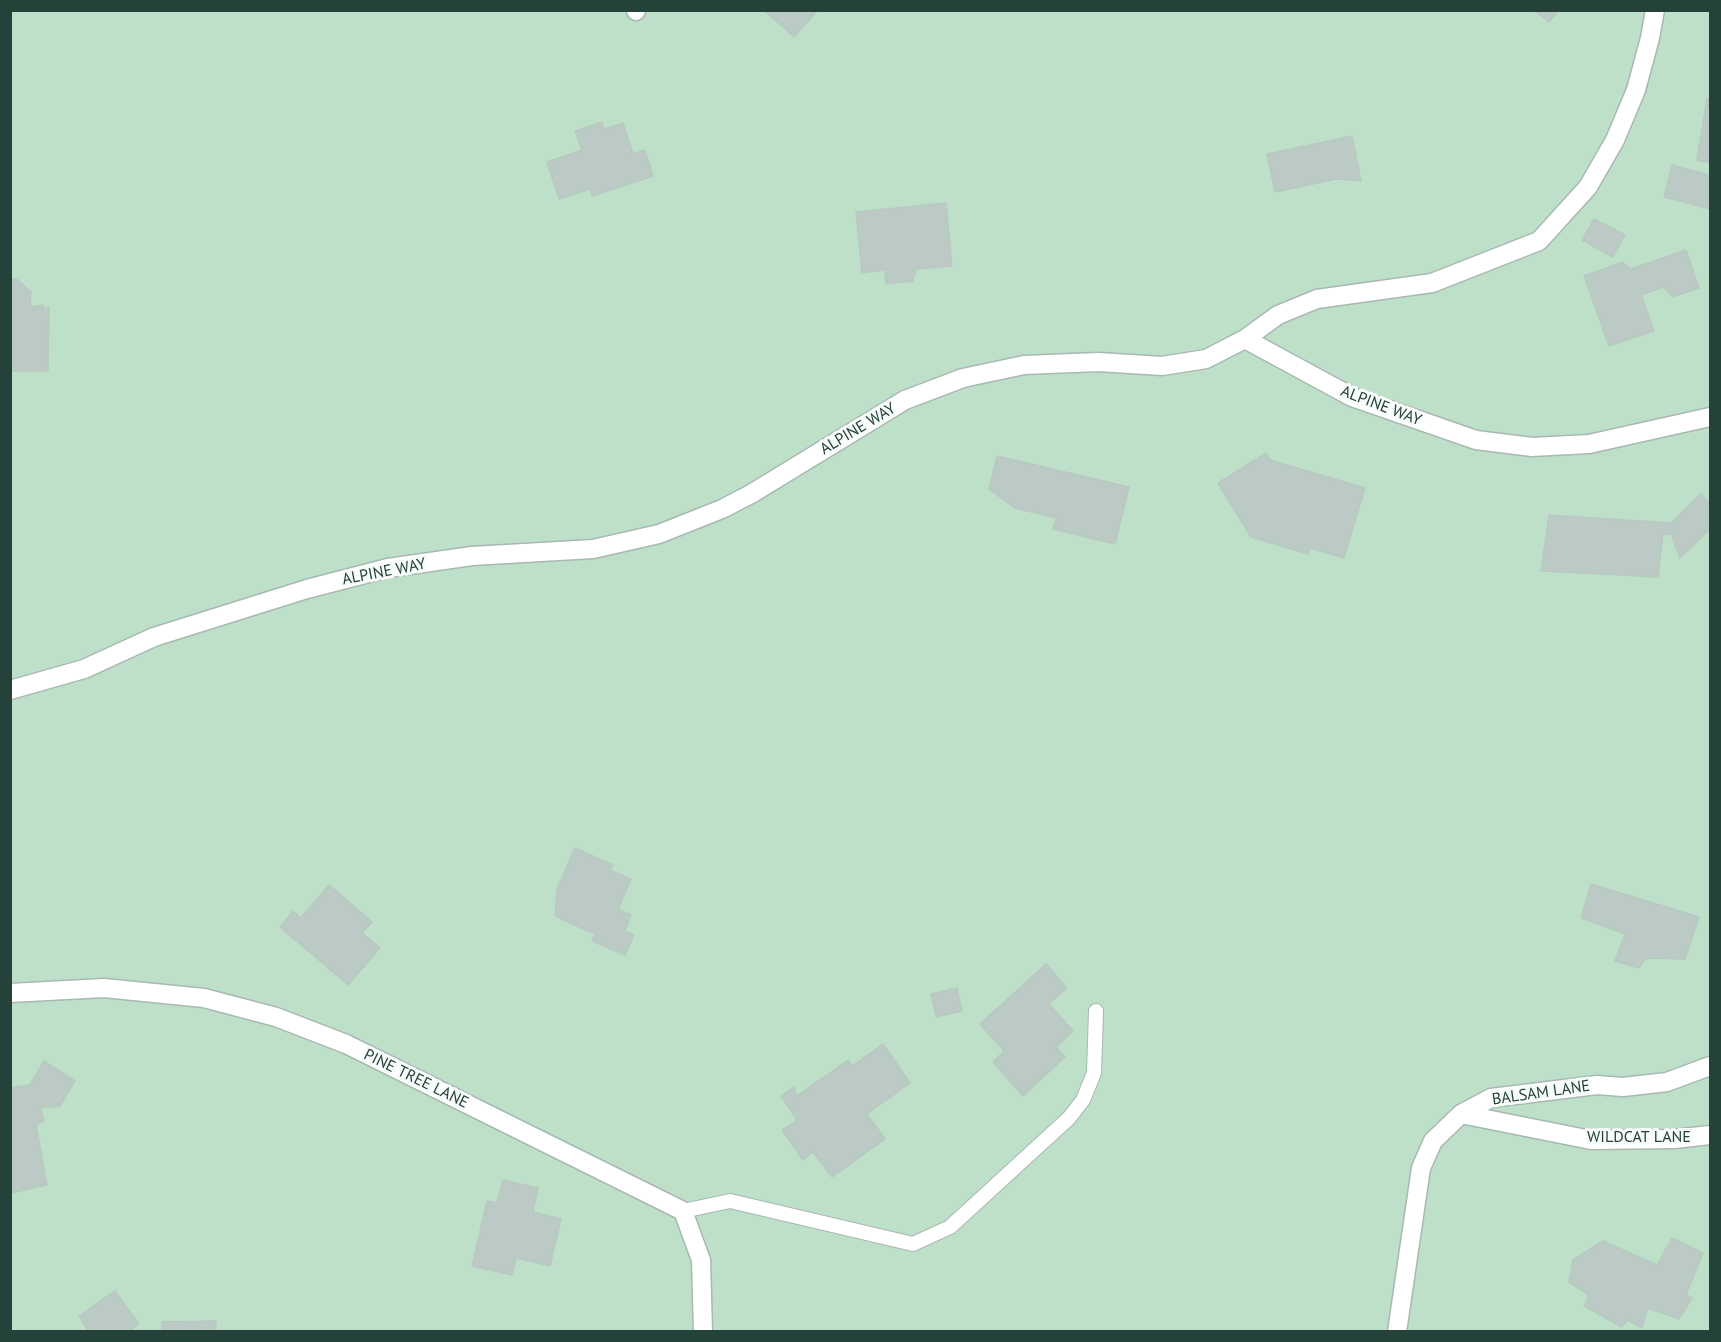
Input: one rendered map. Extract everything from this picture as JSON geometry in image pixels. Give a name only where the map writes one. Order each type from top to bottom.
[{"type":"street","points":[[1245,339],[1278,315],[1317,299],[1432,283],[1539,241],[1588,187],[1616,140],[1636,90],[1655,10]]},
{"type":"street","name":"ALPINE WAY","points":[[10,690],[84,669],[154,637],[307,589],[387,568],[472,556],[593,549],[659,534],[722,509],[751,494],[905,400],[963,378],[1024,365],[1098,362],[1162,366],[1206,359],[1245,339],[1352,397],[1476,440],[1532,447],[1589,444],[1710,417]]},
{"type":"street","name":"PINE TREE LANE","points":[[10,993],[104,988],[204,998],[276,1017],[346,1044],[684,1212]]},
{"type":"street","name":"BALSAM LANE","points":[[1397,1332],[1421,1168],[1433,1141],[1461,1114],[1491,1098],[1597,1085],[1623,1087],[1667,1082],[1710,1066]]},
{"type":"street","name":"WILDCAT LANE","points":[[1461,1114],[1591,1140],[1674,1139],[1710,1135]]},
{"type":"street","points":[[684,1212],[701,1260],[703,1332]]},
{"type":"lane","points":[[684,1212],[730,1201],[913,1244],[950,1227],[1069,1118],[1083,1100],[1094,1073],[1096,1011]]},
{"type":"green space","points":[[11,11],[1710,11],[1710,1331],[11,1331]]},
{"type":"building","points":[[764,10],[818,10],[794,37]]},
{"type":"building","points":[[1534,10],[1559,10],[1549,22]]},
{"type":"building","points":[[1707,98],[1710,98],[1710,163],[1697,160]]},
{"type":"building","points":[[602,122],[604,129],[623,123],[633,154],[645,150],[653,176],[592,196],[590,189],[559,199],[547,162],[582,150],[575,131]]},
{"type":"building","points":[[1352,136],[1361,181],[1337,179],[1275,192],[1267,154]]},
{"type":"building","points":[[1672,165],[1710,175],[1710,209],[1664,197]]},
{"type":"building","points":[[946,203],[952,266],[916,269],[913,281],[886,284],[885,270],[862,273],[856,212]]},
{"type":"building","points":[[1594,219],[1625,235],[1613,257],[1582,240]]},
{"type":"building","points":[[1686,250],[1699,288],[1673,297],[1664,287],[1641,295],[1654,331],[1609,346],[1584,276],[1622,262],[1631,269]]},
{"type":"building","points":[[10,278],[18,280],[31,292],[30,307],[44,305],[42,310],[49,307],[48,371],[10,371]]},
{"type":"building","points":[[1266,453],[1270,460],[1365,488],[1344,558],[1310,548],[1308,554],[1251,537],[1218,483]]},
{"type":"building","points":[[997,456],[1129,487],[1115,544],[1053,529],[1056,518],[1015,508],[989,489]]},
{"type":"building","points":[[1701,494],[1710,504],[1710,529],[1680,558],[1671,534],[1663,534],[1658,577],[1541,571],[1549,515],[1671,523]]},
{"type":"building","points":[[575,848],[613,865],[610,870],[631,879],[618,909],[631,915],[625,931],[634,935],[625,955],[592,941],[595,934],[555,916],[557,889]]},
{"type":"building","points":[[1591,884],[1699,917],[1685,959],[1646,958],[1639,968],[1615,961],[1625,934],[1581,918]]},
{"type":"building","points":[[329,885],[372,922],[362,933],[380,948],[348,985],[280,927],[293,911],[301,918]]},
{"type":"building","points":[[1046,964],[1067,988],[1049,1004],[1073,1031],[1056,1047],[1065,1057],[1023,1096],[993,1062],[1004,1051],[980,1024]]},
{"type":"building","points":[[957,988],[962,1011],[936,1017],[931,994]]},
{"type":"building","points":[[883,1044],[910,1083],[867,1114],[885,1139],[832,1177],[813,1152],[803,1160],[782,1130],[797,1120],[781,1096],[794,1087],[797,1096],[848,1060],[852,1066]]},
{"type":"building","points":[[44,1061],[75,1081],[60,1106],[40,1108],[44,1120],[36,1125],[47,1185],[10,1193],[10,1088],[30,1085]]},
{"type":"building","points":[[503,1180],[538,1188],[533,1212],[561,1219],[550,1266],[516,1258],[512,1275],[472,1266],[487,1201],[497,1203]]},
{"type":"building","points":[[1672,1238],[1703,1253],[1686,1295],[1692,1298],[1679,1319],[1647,1308],[1642,1328],[1627,1320],[1622,1327],[1584,1306],[1589,1295],[1569,1282],[1573,1260],[1603,1241],[1657,1265]]},
{"type":"building","points":[[115,1291],[139,1324],[128,1332],[89,1332],[79,1316]]},
{"type":"building","points":[[216,1321],[216,1332],[162,1332],[162,1322]]}]
